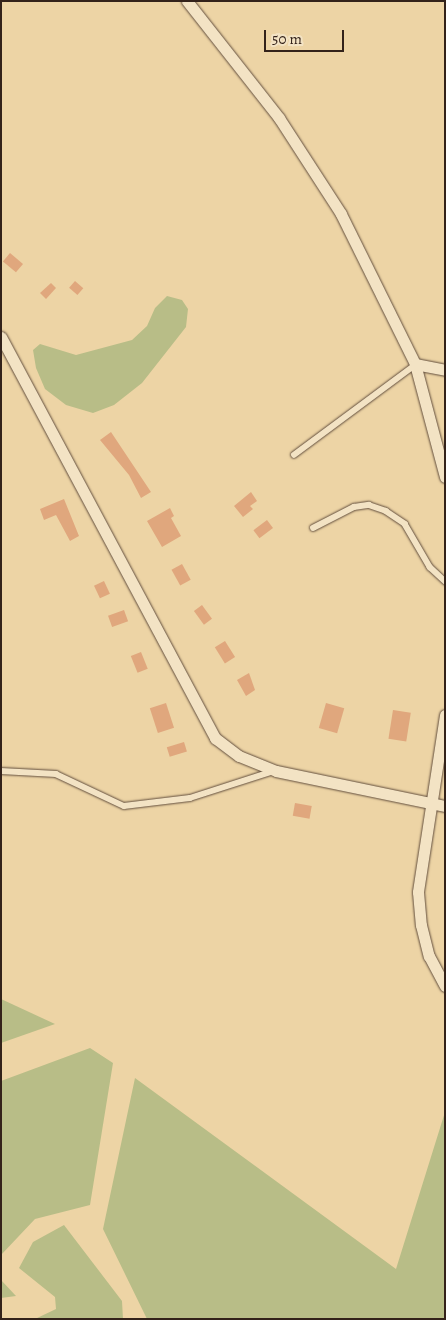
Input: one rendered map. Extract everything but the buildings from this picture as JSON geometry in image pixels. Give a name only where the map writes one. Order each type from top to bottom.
[{"type":"street","points":[[187,1],[279,118],[340,214],[415,364],[445,478]]},
{"type":"street","points":[[1,337],[215,738],[240,756],[276,771],[445,806]]},
{"type":"street","points":[[415,364],[445,370]]},
{"type":"street","points":[[445,715],[418,892],[421,924],[429,956],[445,986]]},
{"type":"lane","points":[[294,455],[415,364]]},
{"type":"lane","points":[[313,528],[354,507],[369,505],[386,511],[405,524],[430,567],[445,580]]},
{"type":"lane","points":[[1,771],[56,774],[124,806],[190,798],[276,771]]},
{"type":"green space","points":[[167,296],[182,300],[188,309],[186,327],[142,383],[114,405],[93,413],[66,405],[45,389],[36,368],[33,350],[40,344],[76,355],[132,340],[147,326],[155,308]]},
{"type":"green space","points":[[1,999],[55,1024],[1,1043]]},
{"type":"green space","points":[[90,1048],[113,1063],[90,1205],[35,1219],[1,1255],[1,1081]]},
{"type":"green space","points":[[135,1078],[396,1269],[445,1112],[445,1319],[147,1319],[103,1229]]},
{"type":"green space","points":[[64,1225],[122,1301],[123,1319],[35,1319],[56,1309],[55,1297],[19,1268],[33,1242]]},
{"type":"green space","points":[[1,1280],[16,1296],[1,1298]]}]
